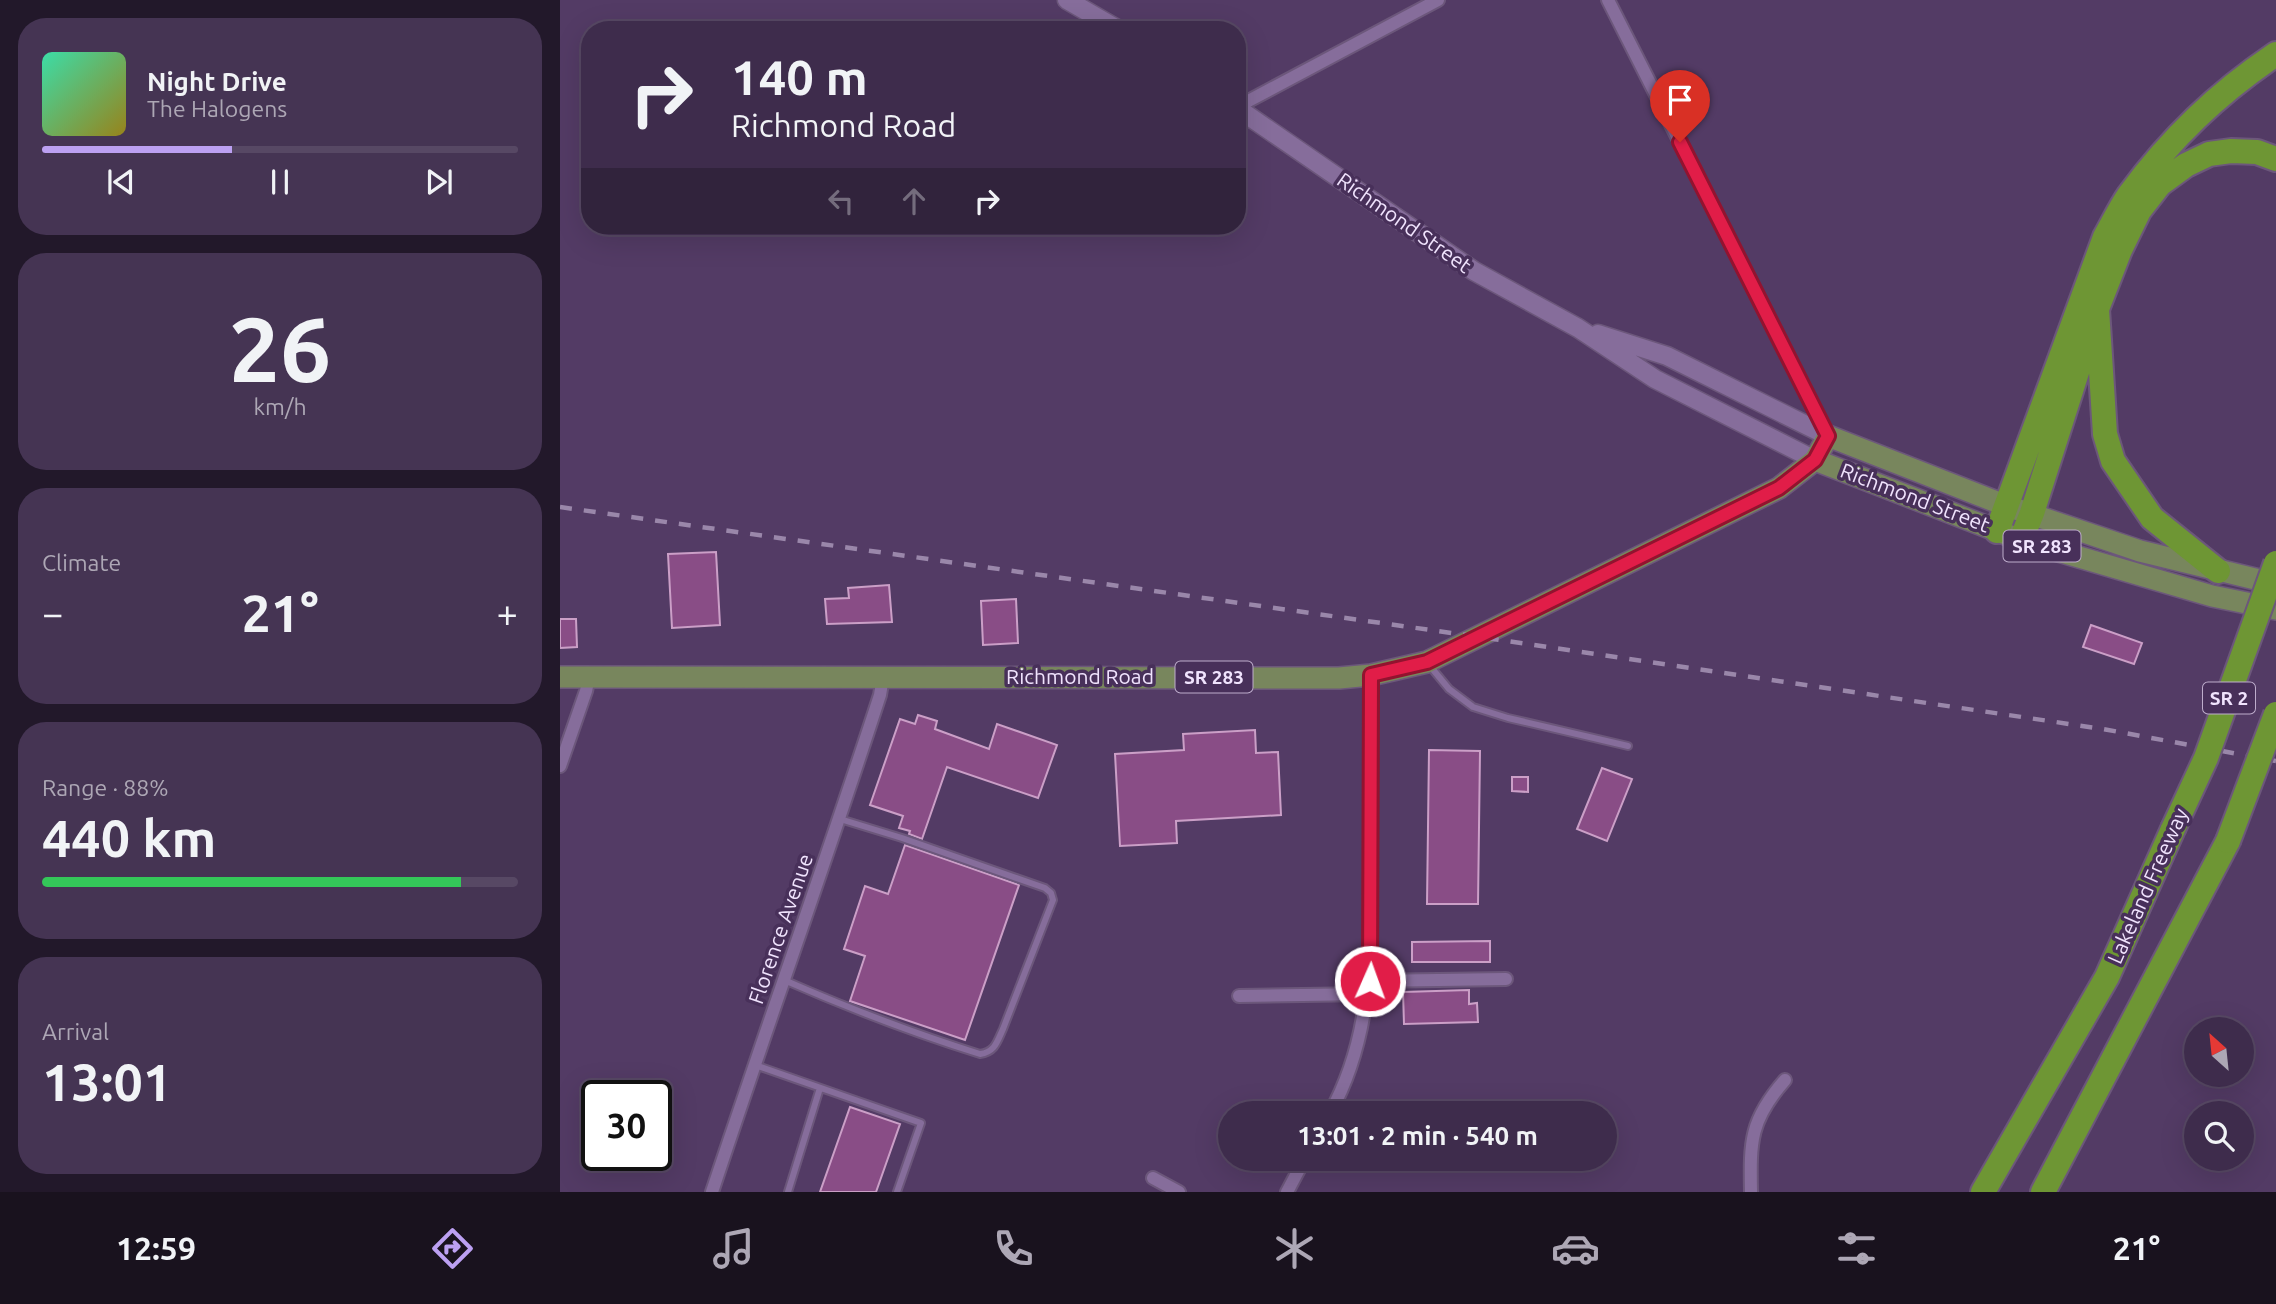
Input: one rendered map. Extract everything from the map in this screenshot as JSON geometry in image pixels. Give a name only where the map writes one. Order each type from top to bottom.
[{"type":"highway","points":[[1997,531],[2105,237],[2128,196],[2193,119],[2243,76],[2276,54]]},
{"type":"highway","points":[[2021,540],[2097,309],[2120,250],[2139,211],[2160,184],[2186,165],[2209,154],[2257,152],[2276,159]]},
{"type":"highway","points":[[2097,309],[2105,434],[2113,461],[2152,518],[2218,571]]},
{"type":"highway","name":"Lakeland Freeway","points":[[1983,1192],[2107,977],[2206,758],[2276,563]]},
{"type":"highway","name":"SR 2","points":[[2043,1192],[2228,841],[2276,714]]},
{"type":"main road","points":[[1067,0],[1103,21]]},
{"type":"main road","name":"Richmond Street","points":[[1246,113],[1474,271],[1578,328],[1655,379],[1815,460],[2021,540],[2212,596],[2276,609]]},
{"type":"main road","name":"Richmond Street","points":[[1578,328],[1667,356],[1828,436],[2007,506],[2140,551],[2276,584]]},
{"type":"main road","name":"Richmond Road","points":[[560,677],[1339,678],[1371,675],[1427,662],[1779,488],[1815,460],[1828,436]]},
{"type":"street","points":[[1246,102],[1438,0]]},
{"type":"street","points":[[1608,0],[1828,436]]},
{"type":"street","points":[[1336,1101],[1358,1045],[1370,981],[1371,675]]},
{"type":"street","points":[[560,766],[589,677]]},
{"type":"street","name":"Florence Avenue","points":[[712,1192],[840,819],[880,695],[883,677]]},
{"type":"street","points":[[1370,981],[1506,979]]},
{"type":"street","points":[[1239,996],[1368,994]]},
{"type":"street","points":[[1751,1192],[1750,1148],[1757,1121],[1764,1106],[1785,1080]]},
{"type":"street","points":[[1287,1192],[1298,1171]]},
{"type":"street","points":[[1153,1178],[1179,1192]]},
{"type":"lane","points":[[1427,662],[1449,689],[1473,707],[1628,747]]},
{"type":"lane","points":[[783,980],[901,1027],[980,1054],[988,1053],[994,1049],[1053,900],[1051,893],[1045,888],[840,819]]},
{"type":"lane","points":[[755,1065],[921,1122],[897,1192]]},
{"type":"lane","points":[[788,1192],[820,1088]]},
{"type":"building","points":[[716,552],[720,625],[672,628],[668,554]]},
{"type":"building","points":[[889,585],[892,622],[827,624],[825,599],[849,598],[848,588]]},
{"type":"building","points":[[1016,599],[1018,643],[983,645],[981,601]]},
{"type":"building","points":[[560,619],[576,619],[577,647],[560,648]]},
{"type":"building","points":[[2091,625],[2142,643],[2134,664],[2083,647]]},
{"type":"building","points":[[918,715],[937,721],[935,729],[989,749],[997,724],[1057,745],[1038,798],[947,767],[922,839],[899,828],[903,816],[870,805],[900,719],[915,724]]},
{"type":"building","points":[[1255,730],[1256,753],[1278,752],[1281,815],[1176,821],[1177,843],[1120,846],[1115,754],[1184,750],[1183,734]]},
{"type":"building","points":[[1429,750],[1480,751],[1478,904],[1427,904]]},
{"type":"building","points":[[1602,768],[1632,779],[1607,841],[1577,829]]},
{"type":"building","points":[[1512,777],[1528,777],[1528,792],[1512,791]]},
{"type":"building","points":[[905,845],[1019,885],[965,1040],[850,1001],[865,956],[844,949],[865,886],[888,894]]},
{"type":"building","points":[[1490,941],[1490,962],[1412,962],[1412,942]]},
{"type":"building","points":[[1469,990],[1469,1004],[1477,1003],[1478,1022],[1404,1024],[1403,992]]},
{"type":"building","points":[[850,1107],[900,1124],[876,1192],[820,1192]]},
{"type":"railway","points":[[560,507],[1480,637],[2103,729],[2276,761]]},
{"type":"route","points":[[1370,981],[1371,675],[1427,662],[1779,488],[1815,460],[1828,436],[1680,142]]}]
